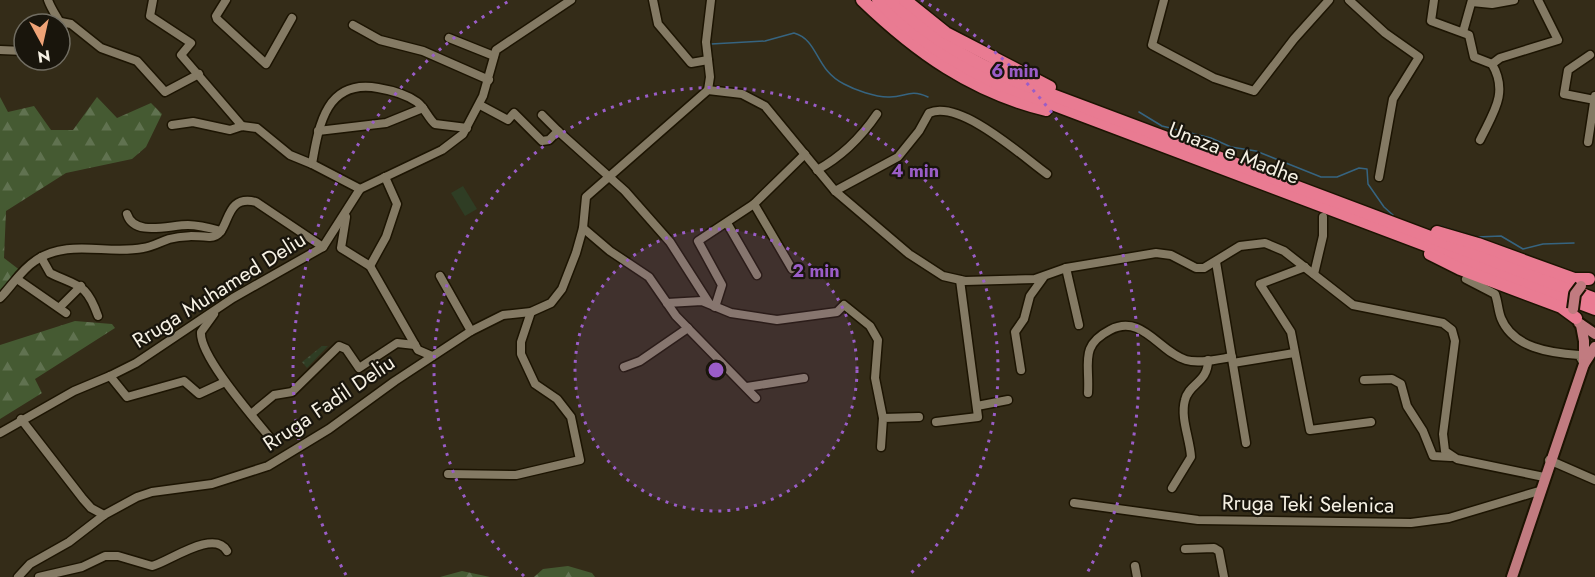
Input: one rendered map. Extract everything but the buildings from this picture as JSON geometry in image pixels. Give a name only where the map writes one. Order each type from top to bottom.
[{"type":"highway","points":[[862,0],[904,39],[931,60],[973,85],[1022,104],[1108,120]]},
{"type":"highway","name":"Unaza e Madhe","points":[[878,0],[911,32],[959,65],[1006,88],[1108,120],[1595,309]]},
{"type":"highway","name":"Unaza e Madhe","points":[[891,0],[921,27],[963,56],[1108,120]]},
{"type":"highway","points":[[905,0],[946,33],[1108,120]]},
{"type":"highway","points":[[1576,318],[1561,307],[1460,269],[1410,244],[1267,190],[1259,178],[1271,172],[1415,226],[1478,244],[1567,277],[1588,281]]},
{"type":"highway","name":"Unaza e Madhe","points":[[1259,178],[1595,299]]},
{"type":"main road","points":[[1512,577],[1572,397],[1584,341],[1576,318],[1575,294],[1588,281]]},
{"type":"main road","points":[[1576,318],[1595,334]]},
{"type":"main road","points":[[1581,359],[1595,347]]},
{"type":"street","points":[[153,0],[150,16],[191,43],[181,55],[242,126]]},
{"type":"street","points":[[226,0],[216,16],[217,19],[266,64],[292,18]]},
{"type":"street","points":[[172,125],[193,122],[234,130],[242,126],[256,128],[290,155],[360,189],[454,143],[467,128],[480,105],[498,47],[571,0]]},
{"type":"street","points":[[653,0],[658,24],[691,63],[708,60]]},
{"type":"street","points":[[448,474],[516,475],[580,459],[571,417],[556,399],[535,384],[521,354],[521,342],[531,312],[551,303],[562,289],[583,228],[586,197],[708,90],[710,77],[706,46],[711,0]]},
{"type":"street","points":[[1164,0],[1152,45],[1214,78],[1254,91],[1294,39],[1329,0]]},
{"type":"street","points":[[1349,0],[1385,33],[1419,57],[1394,99],[1379,177]]},
{"type":"street","points":[[1434,0],[1430,18],[1432,23],[1463,32],[1471,39],[1474,57],[1492,64]]},
{"type":"street","points":[[1463,32],[1472,1],[1514,0]]},
{"type":"street","points":[[1492,64],[1500,58],[1558,40],[1538,0]]},
{"type":"street","points":[[72,25],[101,48],[136,61],[165,92],[199,74]]},
{"type":"street","points":[[353,25],[380,40],[423,51],[489,80]]},
{"type":"street","points":[[449,38],[494,56]]},
{"type":"street","points":[[1588,142],[1595,99],[1564,94],[1568,70],[1590,55]]},
{"type":"street","points":[[1480,140],[1501,93],[1492,64]]},
{"type":"street","points":[[312,164],[318,131],[334,99],[340,92],[351,87],[365,85],[386,89],[417,102],[435,124],[467,128]]},
{"type":"street","points":[[708,90],[742,94],[758,100],[775,116],[835,191],[922,264],[943,276],[960,280],[1043,278],[1066,268],[1156,253],[1171,255],[1200,268],[1216,262],[1240,246],[1265,243],[1278,247],[1353,306],[1443,323],[1452,330],[1455,347],[1443,434],[1445,451],[1451,457]]},
{"type":"street","points":[[480,105],[508,120],[514,113],[542,141],[549,140],[558,130]]},
{"type":"street","points":[[318,131],[386,123],[423,108]]},
{"type":"street","points":[[835,191],[892,161],[903,152],[929,113],[938,110],[981,124],[1047,174]]},
{"type":"street","points":[[817,170],[837,158],[852,141],[864,133],[877,114]]},
{"type":"street","points":[[542,115],[609,177],[681,256],[712,305]]},
{"type":"street","points":[[712,305],[722,285],[698,241],[754,204],[805,154]]},
{"type":"street","points":[[370,266],[386,237],[397,204],[385,177]]},
{"type":"street","name":"Rruga Muhamed Deliu","points":[[0,433],[74,390],[110,376],[220,307],[323,247],[360,189]]},
{"type":"street","points":[[0,298],[31,263],[41,257],[72,248],[143,249],[182,237],[212,237],[221,231],[234,205],[250,201],[323,247]]},
{"type":"street","points":[[754,204],[792,269]]},
{"type":"street","points":[[347,211],[340,246],[370,266],[416,345],[421,351],[432,356]]},
{"type":"street","points":[[127,214],[131,222],[143,228],[189,225],[221,231]]},
{"type":"street","points":[[1314,274],[1323,236],[1323,217]]},
{"type":"street","points":[[727,223],[757,275]]},
{"type":"street","points":[[583,228],[610,251],[642,271],[688,328],[756,398]]},
{"type":"street","points":[[41,257],[50,273],[81,286],[92,298],[98,316]]},
{"type":"street","points":[[1216,262],[1246,443]]},
{"type":"street","points":[[1305,267],[1260,284],[1292,332],[1294,353],[1310,430],[1371,422]]},
{"type":"street","points":[[1066,268],[1079,325]]},
{"type":"street","points":[[440,276],[471,331]]},
{"type":"street","points":[[1021,370],[1015,332],[1024,319],[1033,289],[1043,278]]},
{"type":"street","points":[[17,279],[63,310],[81,286]]},
{"type":"street","points":[[1466,279],[1495,294],[1501,319],[1516,339],[1555,353],[1581,359]]},
{"type":"street","points":[[936,423],[978,417],[960,280]]},
{"type":"street","points":[[667,303],[693,300],[712,305],[731,314],[777,320],[837,312],[844,305],[870,326],[878,340],[875,378],[883,418],[881,447]]},
{"type":"street","points":[[220,307],[200,334],[225,382],[271,439]]},
{"type":"street","name":"Rruga Fadil Deliu","points":[[18,577],[30,564],[69,542],[104,514],[144,494],[212,484],[273,463],[334,426],[471,331],[503,315],[531,312]]},
{"type":"street","points":[[1088,393],[1089,346],[1097,336],[1118,326],[1127,325],[1140,330],[1186,360],[1233,360],[1294,353]]},
{"type":"street","points":[[624,367],[640,361],[688,328]]},
{"type":"street","points":[[251,414],[274,395],[292,393],[339,346],[346,349],[358,368],[397,343],[416,345]]},
{"type":"street","points":[[1172,488],[1191,457],[1184,410],[1186,396],[1206,375],[1208,360]]},
{"type":"street","points":[[110,376],[127,397],[184,381],[199,394],[225,382]]},
{"type":"street","points":[[747,387],[804,378]]},
{"type":"street","points":[[1364,380],[1397,381],[1403,389],[1407,406],[1423,431],[1433,456],[1451,457],[1544,477]]},
{"type":"street","points":[[977,406],[1008,400]]},
{"type":"street","points":[[883,418],[919,417]]},
{"type":"street","points":[[21,419],[83,499],[91,508],[104,514]]},
{"type":"street","points":[[1550,460],[1595,480]]},
{"type":"street","name":"Rruga Teki Selenica","points":[[1074,503],[1198,520],[1410,523],[1449,518],[1539,491]]},
{"type":"street","points":[[39,577],[82,567],[105,556],[118,556],[152,566],[192,547],[219,545],[226,550]]},
{"type":"street","points":[[1185,549],[1219,551],[1224,577]]},
{"type":"street","points":[[1135,566],[1137,577]]},
{"type":"green space","points":[[0,97],[8,112],[34,106],[51,130],[73,130],[97,97],[117,118],[151,103],[162,114],[146,147],[132,159],[66,173],[6,211],[4,258],[21,271],[0,298]]},
{"type":"green space","points":[[463,186],[477,209],[465,216],[451,193]]},
{"type":"green space","points":[[75,321],[112,324],[115,328],[35,379],[42,393],[0,419],[0,345]]},
{"type":"green space","points":[[322,346],[328,346],[307,368],[302,362]]},
{"type":"green space","points":[[568,566],[592,573],[595,577],[534,577],[543,569]]},
{"type":"green space","points":[[462,571],[490,577],[440,577]]},
{"type":"waterway","points":[[711,44],[765,41],[794,33],[808,42],[827,71],[849,86],[883,97],[911,93],[928,97]]},
{"type":"waterway","points":[[1139,112],[1162,126],[1211,138],[1231,147],[1256,151],[1321,177],[1337,177],[1359,168],[1367,169],[1368,184],[1384,207],[1393,215]]},
{"type":"waterway","points":[[1440,226],[1477,237],[1501,236],[1523,249],[1543,244],[1574,243]]}]
